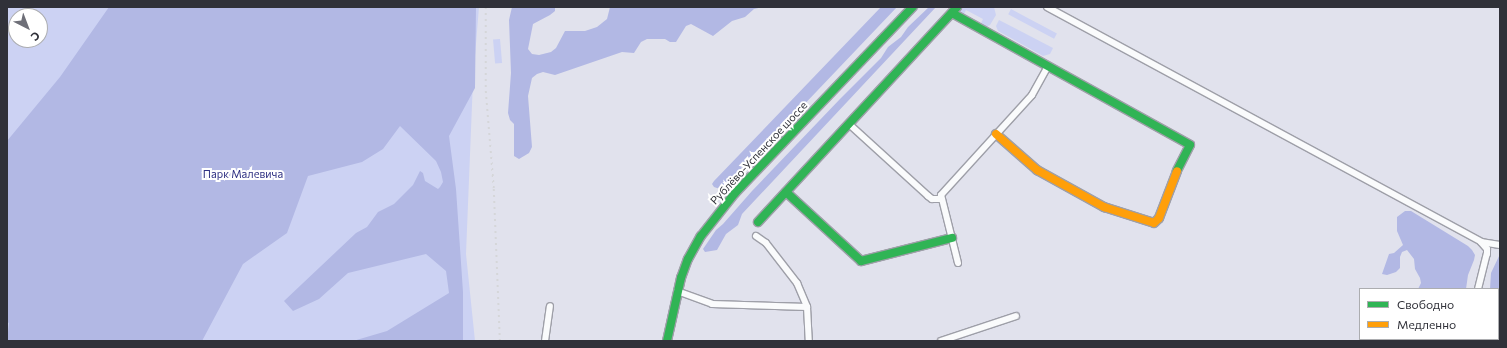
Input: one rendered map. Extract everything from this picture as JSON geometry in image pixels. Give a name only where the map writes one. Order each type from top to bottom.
[{"type":"street","name":"Рублёво-Успенское шоссе","points":[[667,341],[677,292],[692,251],[701,236],[723,207],[913,7]]},
{"type":"street","points":[[1047,7],[1480,242],[1500,245]]},
{"type":"street","points":[[758,222],[954,10],[1048,66],[1190,145],[1174,176],[1157,221],[1151,222],[1100,205],[1033,167],[996,134]]},
{"type":"street","points":[[958,262],[941,199],[943,192],[1032,95],[1048,66]]},
{"type":"street","points":[[849,124],[928,196],[932,199],[941,199]]},
{"type":"street","points":[[786,192],[861,261],[952,238]]},
{"type":"street","points":[[756,236],[766,243],[793,276],[807,307],[809,341]]},
{"type":"street","points":[[1478,288],[1487,254],[1486,249],[1480,242]]},
{"type":"street","points":[[677,292],[712,304],[807,307]]},
{"type":"street","points":[[545,341],[550,306]]},
{"type":"street","points":[[941,341],[1016,316]]},
{"type":"green space","name":"Парк Малевича","points":[[7,7],[479,7],[473,80],[466,254],[475,341],[7,341]]},
{"type":"green space","name":"Парк Малевича","points":[[109,7],[476,7],[475,88],[449,136],[456,189],[463,292],[463,341],[353,341],[387,331],[449,293],[446,271],[426,254],[348,273],[319,299],[293,311],[284,301],[356,233],[367,227],[378,212],[394,204],[413,185],[420,171],[423,173],[425,181],[438,189],[440,187],[443,182],[441,172],[436,161],[400,126],[383,149],[362,162],[308,176],[287,233],[243,264],[202,341],[7,341],[9,323],[7,322],[7,141],[60,77]]},
{"type":"green space","points":[[512,7],[555,7],[555,11],[550,15],[533,24],[528,49],[532,54],[539,55],[551,52],[556,48],[565,31],[585,31],[597,27],[607,19],[610,7],[763,7],[754,9],[745,17],[732,21],[713,36],[691,24],[686,26],[676,42],[670,42],[665,39],[647,39],[641,42],[634,53],[622,52],[555,75],[543,72],[537,74],[532,78],[528,96],[532,147],[529,153],[519,159],[514,156],[514,124],[510,120],[508,113],[511,73],[509,20]]},
{"type":"green space","points":[[881,7],[897,7],[756,155],[743,163],[741,169],[723,187],[720,189],[714,187],[712,184],[714,181]]},
{"type":"green space","points":[[929,7],[936,7],[742,214],[738,225],[726,234],[717,250],[705,252],[703,249],[716,230],[840,99],[881,58],[888,47],[901,37],[908,27]]},
{"type":"green space","points":[[960,7],[994,7],[996,15],[990,25],[986,27],[981,23],[983,19],[966,10],[964,14],[957,10]]},
{"type":"green space","points":[[1011,9],[1057,33],[1054,39],[1008,14]]},
{"type":"green space","points":[[999,20],[1053,48],[1050,54],[1043,56],[998,31],[996,26]]},
{"type":"green space","points":[[500,39],[502,63],[495,64],[493,40]]},
{"type":"green space","points":[[1405,211],[1411,211],[1468,246],[1472,250],[1475,255],[1468,275],[1466,288],[1418,288],[1421,283],[1420,278],[1415,269],[1414,259],[1407,250],[1402,252],[1400,257],[1400,268],[1396,272],[1387,275],[1382,274],[1389,254],[1394,253],[1403,245],[1397,231],[1397,217]]},
{"type":"green space","points":[[1500,254],[1500,341],[1446,341],[1499,340],[1499,288],[1490,288],[1491,273]]},
{"type":"green space","points":[[1369,340],[1434,340],[1434,341]]},
{"type":"railway","points":[[486,7],[486,91],[494,189],[500,341]]},
{"type":"traffic: fast","points":[[667,341],[681,278],[688,259],[701,236],[735,193],[913,7]]},
{"type":"traffic: fast","points":[[758,222],[957,7]]},
{"type":"traffic: fast","points":[[952,13],[1190,145],[1177,171]]},
{"type":"traffic: fast","points":[[786,192],[861,261],[952,238]]},
{"type":"traffic: slow","points":[[996,134],[1037,170],[1104,207],[1154,223],[1159,218],[1177,171]]}]
